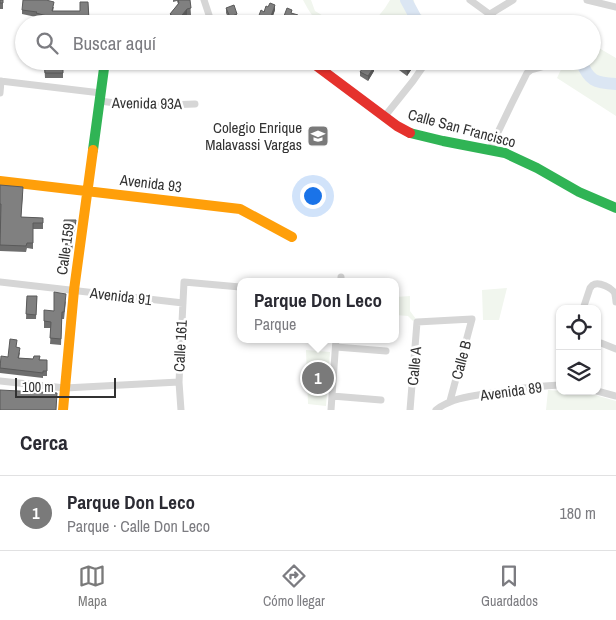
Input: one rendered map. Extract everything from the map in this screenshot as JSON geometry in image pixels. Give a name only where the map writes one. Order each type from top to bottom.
[{"type":"street","points":[[204,0],[209,15]]},
{"type":"street","points":[[470,0],[490,14],[513,0]]},
{"type":"street","points":[[588,0],[616,7]]},
{"type":"street","name":"Calle 159","points":[[63,410],[74,290],[104,70]]},
{"type":"street","name":"Calle San Francisco","points":[[322,70],[397,126],[410,133],[443,142],[505,153],[537,168],[579,192],[616,208]]},
{"type":"street","points":[[384,116],[421,70]]},
{"type":"street","points":[[489,151],[527,73],[531,70]]},
{"type":"street","points":[[0,93],[1,81]]},
{"type":"street","name":"Avenida 93A","points":[[1,81],[100,97],[138,106],[195,104]]},
{"type":"street","name":"Avenida 93","points":[[0,181],[240,209],[292,237]]},
{"type":"street","name":"Avenida 91","points":[[0,282],[183,303]]},
{"type":"street","name":"Calle 161","points":[[181,410],[179,382],[184,282],[237,287]]},
{"type":"street","points":[[584,305],[590,288],[595,284],[611,289],[616,295],[616,302]]},
{"type":"street","name":"Calle A","points":[[410,410],[417,322],[472,319]]},
{"type":"street","name":"Calle B","points":[[450,401],[472,319]]},
{"type":"street","points":[[331,410],[336,343],[386,351]]},
{"type":"street","points":[[601,343],[616,349]]},
{"type":"street","points":[[0,381],[65,388],[179,382]]},
{"type":"street","name":"Avenida 89","points":[[436,410],[450,401],[516,389],[556,385]]},
{"type":"street","points":[[601,391],[616,396]]},
{"type":"street","points":[[332,396],[381,400]]},
{"type":"shaded area","points":[[303,0],[311,0],[315,11],[322,15],[311,15]]},
{"type":"shaded area","points":[[390,0],[414,0],[415,11],[422,15],[379,15]]},
{"type":"shaded area","points":[[601,49],[616,58],[616,116],[557,78],[561,70],[601,70]]},
{"type":"shaded area","points":[[507,288],[499,320],[483,320],[482,290]]},
{"type":"shaded area","points":[[410,296],[410,311],[416,319],[413,321],[408,316],[399,315],[399,297]]},
{"type":"shaded area","points":[[306,350],[330,352],[326,406],[308,404]]},
{"type":"shaded area","points":[[548,390],[556,391],[556,395],[595,395],[616,401],[616,410],[546,410]]},
{"type":"building","points":[[23,0],[54,2],[52,11],[80,11],[80,2],[88,2],[89,15],[43,15],[22,10]]},
{"type":"building","points":[[178,0],[190,0],[191,8],[187,9],[182,15],[171,15],[170,14],[179,3]]},
{"type":"building","points":[[270,3],[275,5],[271,15],[259,15],[261,10],[264,12],[266,6],[268,7]]},
{"type":"building","points":[[234,5],[237,14],[229,15],[226,8]]},
{"type":"building","points":[[287,8],[292,10],[291,13],[298,15],[284,15]]},
{"type":"building","points":[[45,70],[63,70],[63,73],[45,73]]},
{"type":"building","points":[[361,70],[372,70],[368,76],[360,72]]},
{"type":"building","points":[[0,185],[23,187],[21,217],[43,218],[43,223],[33,223],[33,243],[27,243],[26,246],[0,245]]},
{"type":"building","points":[[64,220],[76,220],[72,246],[65,242]]},
{"type":"building","points":[[54,292],[66,294],[64,312],[62,312],[61,339],[50,338],[51,322],[44,321],[44,310],[54,311]]},
{"type":"building","points":[[27,296],[37,296],[36,315],[26,314]]},
{"type":"building","points":[[10,339],[17,340],[16,347],[20,348],[18,358],[33,359],[34,356],[40,356],[39,360],[47,360],[47,371],[43,371],[43,373],[0,368],[1,356],[8,357]]},
{"type":"building","points":[[0,390],[57,393],[56,410],[0,410]]},
{"type":"waterway","points":[[406,0],[414,15]]},
{"type":"waterway","points":[[586,70],[590,77],[598,82],[616,84]]},
{"type":"traffic: fast","points":[[93,150],[104,70]]},
{"type":"traffic: fast","points":[[410,133],[505,153],[537,168],[579,192],[616,208]]},
{"type":"traffic: slow","points":[[63,410],[74,290],[93,150]]},
{"type":"traffic: slow","points":[[0,181],[240,209],[292,237]]},
{"type":"traffic: jam","points":[[322,70],[397,126],[410,133]]},
{"type":"place","name":"Colegio Enrique Malavassi Vargas","points":[[318,136]]},
{"type":"place","name":"Parque Don Leco","points":[[318,378]]}]
